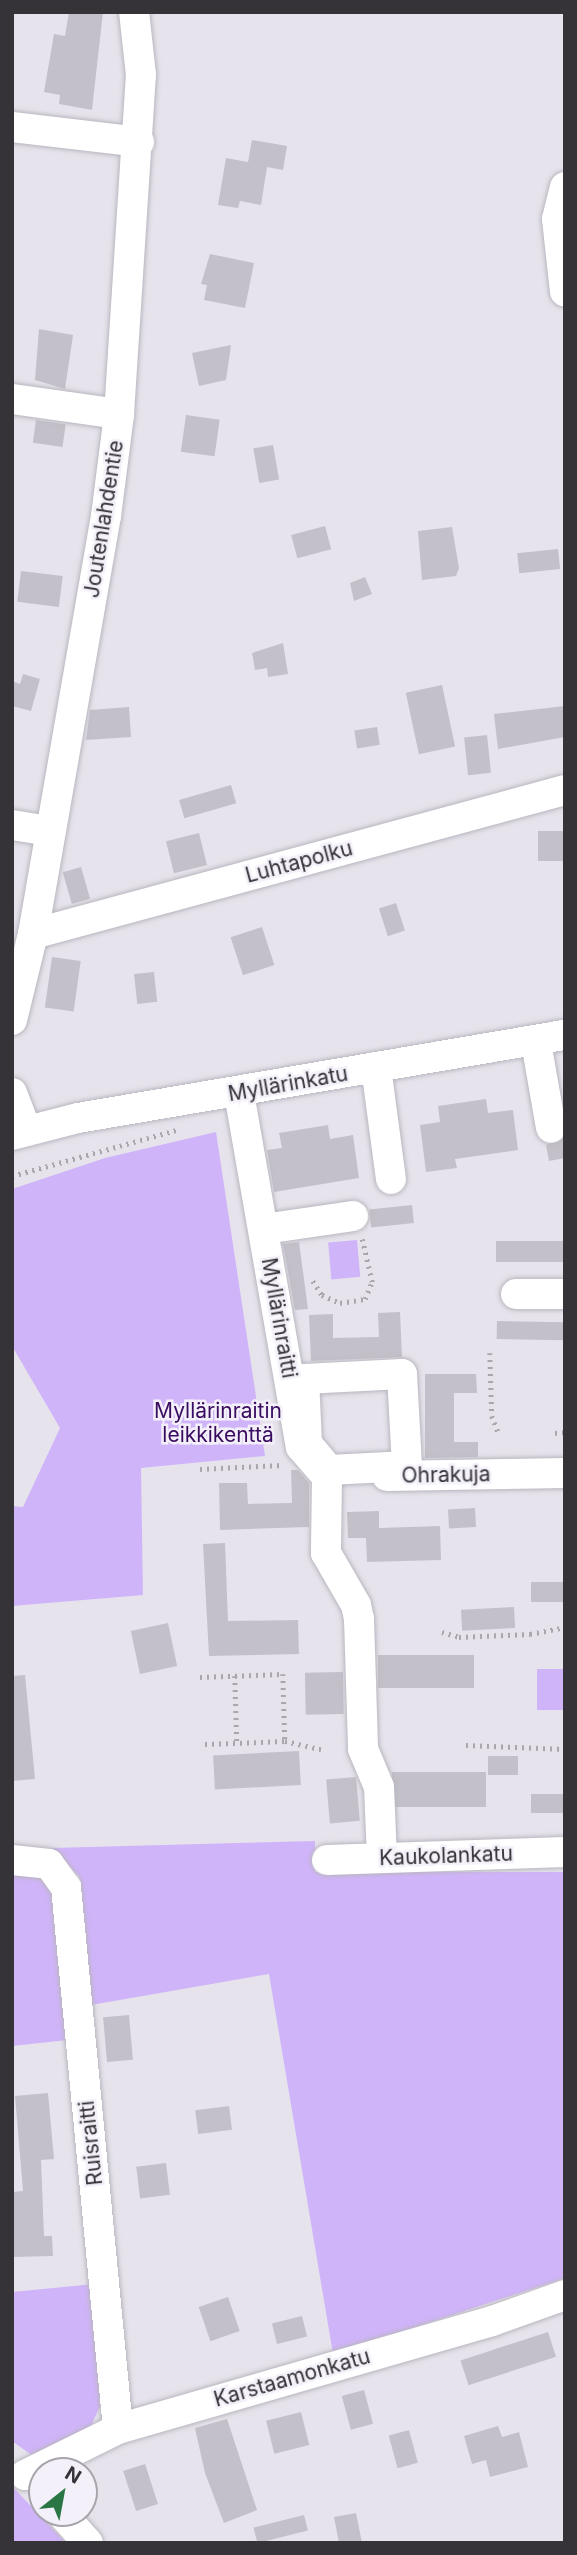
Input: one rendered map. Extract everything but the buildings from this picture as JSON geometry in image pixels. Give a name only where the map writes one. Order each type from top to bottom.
[{"type":"street","name":"Joutenlahdentie","points":[[12,1020],[33,934],[106,516],[119,414],[142,75],[134,12]]},
{"type":"street","points":[[12,127],[139,142]]},
{"type":"street","points":[[565,187],[557,219],[565,292]]},
{"type":"street","points":[[12,399],[119,414]]},
{"type":"street","name":"Luhtapolku","points":[[33,934],[565,790]]},
{"type":"street","points":[[12,825],[50,831]]},
{"type":"street","name":"Myllärinkatu","points":[[19,1132],[565,1035]]},
{"type":"street","points":[[536,1042],[551,1128]]},
{"type":"street","points":[[376,1067],[391,1179]]},
{"type":"street","points":[[12,1093],[19,1132]]},
{"type":"street","name":"Myllärinraitti","points":[[239,1093],[301,1447],[322,1471]]},
{"type":"street","points":[[264,1230],[353,1216]]},
{"type":"street","points":[[516,1294],[565,1294]]},
{"type":"street","points":[[322,1471],[326,1553],[356,1605],[359,1619],[363,1749],[379,1787],[382,1858]]},
{"type":"street","name":"Ohrakuja","points":[[322,1471],[565,1473]]},
{"type":"street","name":"Kaukolankatu","points":[[327,1860],[565,1852]]},
{"type":"street","name":"Ruisraitti","points":[[12,1860],[49,1864],[66,1887],[118,2429]]},
{"type":"street","name":"Karstaamonkatu","points":[[26,2476],[118,2429],[492,2320],[565,2295]]},
{"type":"street","points":[[74,2527],[88,2543]]},
{"type":"path","points":[[12,1176],[187,1127]]},
{"type":"path","points":[[313,1281],[322,1295],[340,1303],[365,1299],[370,1291],[365,1246],[353,1216]]},
{"type":"path","points":[[490,1353],[492,1416],[499,1434]]},
{"type":"path","points":[[555,1433],[565,1432]]},
{"type":"path","points":[[200,1469],[322,1471]]},
{"type":"path","points":[[442,1632],[459,1637],[530,1634],[565,1627]]},
{"type":"path","points":[[200,1677],[283,1674],[285,1741]]},
{"type":"path","points":[[235,1676],[237,1743]]},
{"type":"path","points":[[205,1744],[285,1741],[321,1749]]},
{"type":"path","points":[[466,1745],[565,1749]]},
{"type":"green space","name":"Myllärinraitin leikkikenttä","points":[[216,1132],[265,1456],[141,1468],[143,1595],[12,1606],[12,1506],[23,1507],[60,1428],[12,1346],[12,1189],[105,1158]]},
{"type":"green space","points":[[357,1240],[360,1277],[331,1279],[328,1243]]},
{"type":"green space","points":[[537,1669],[565,1669],[565,1710],[537,1710]]},
{"type":"green space","points":[[315,1841],[315,1872],[565,1872],[565,2278],[333,2354],[269,1974],[91,2005],[79,1876],[52,1848]]},
{"type":"green space","points":[[12,1870],[33,1872],[46,1881],[55,1897],[68,2040],[12,2046]]},
{"type":"green space","points":[[94,2284],[104,2383],[101,2404],[91,2426],[46,2455],[33,2456],[12,2441],[12,2292]]},
{"type":"green space","points":[[12,2486],[28,2503],[28,2527],[51,2527],[66,2543],[12,2543]]}]
